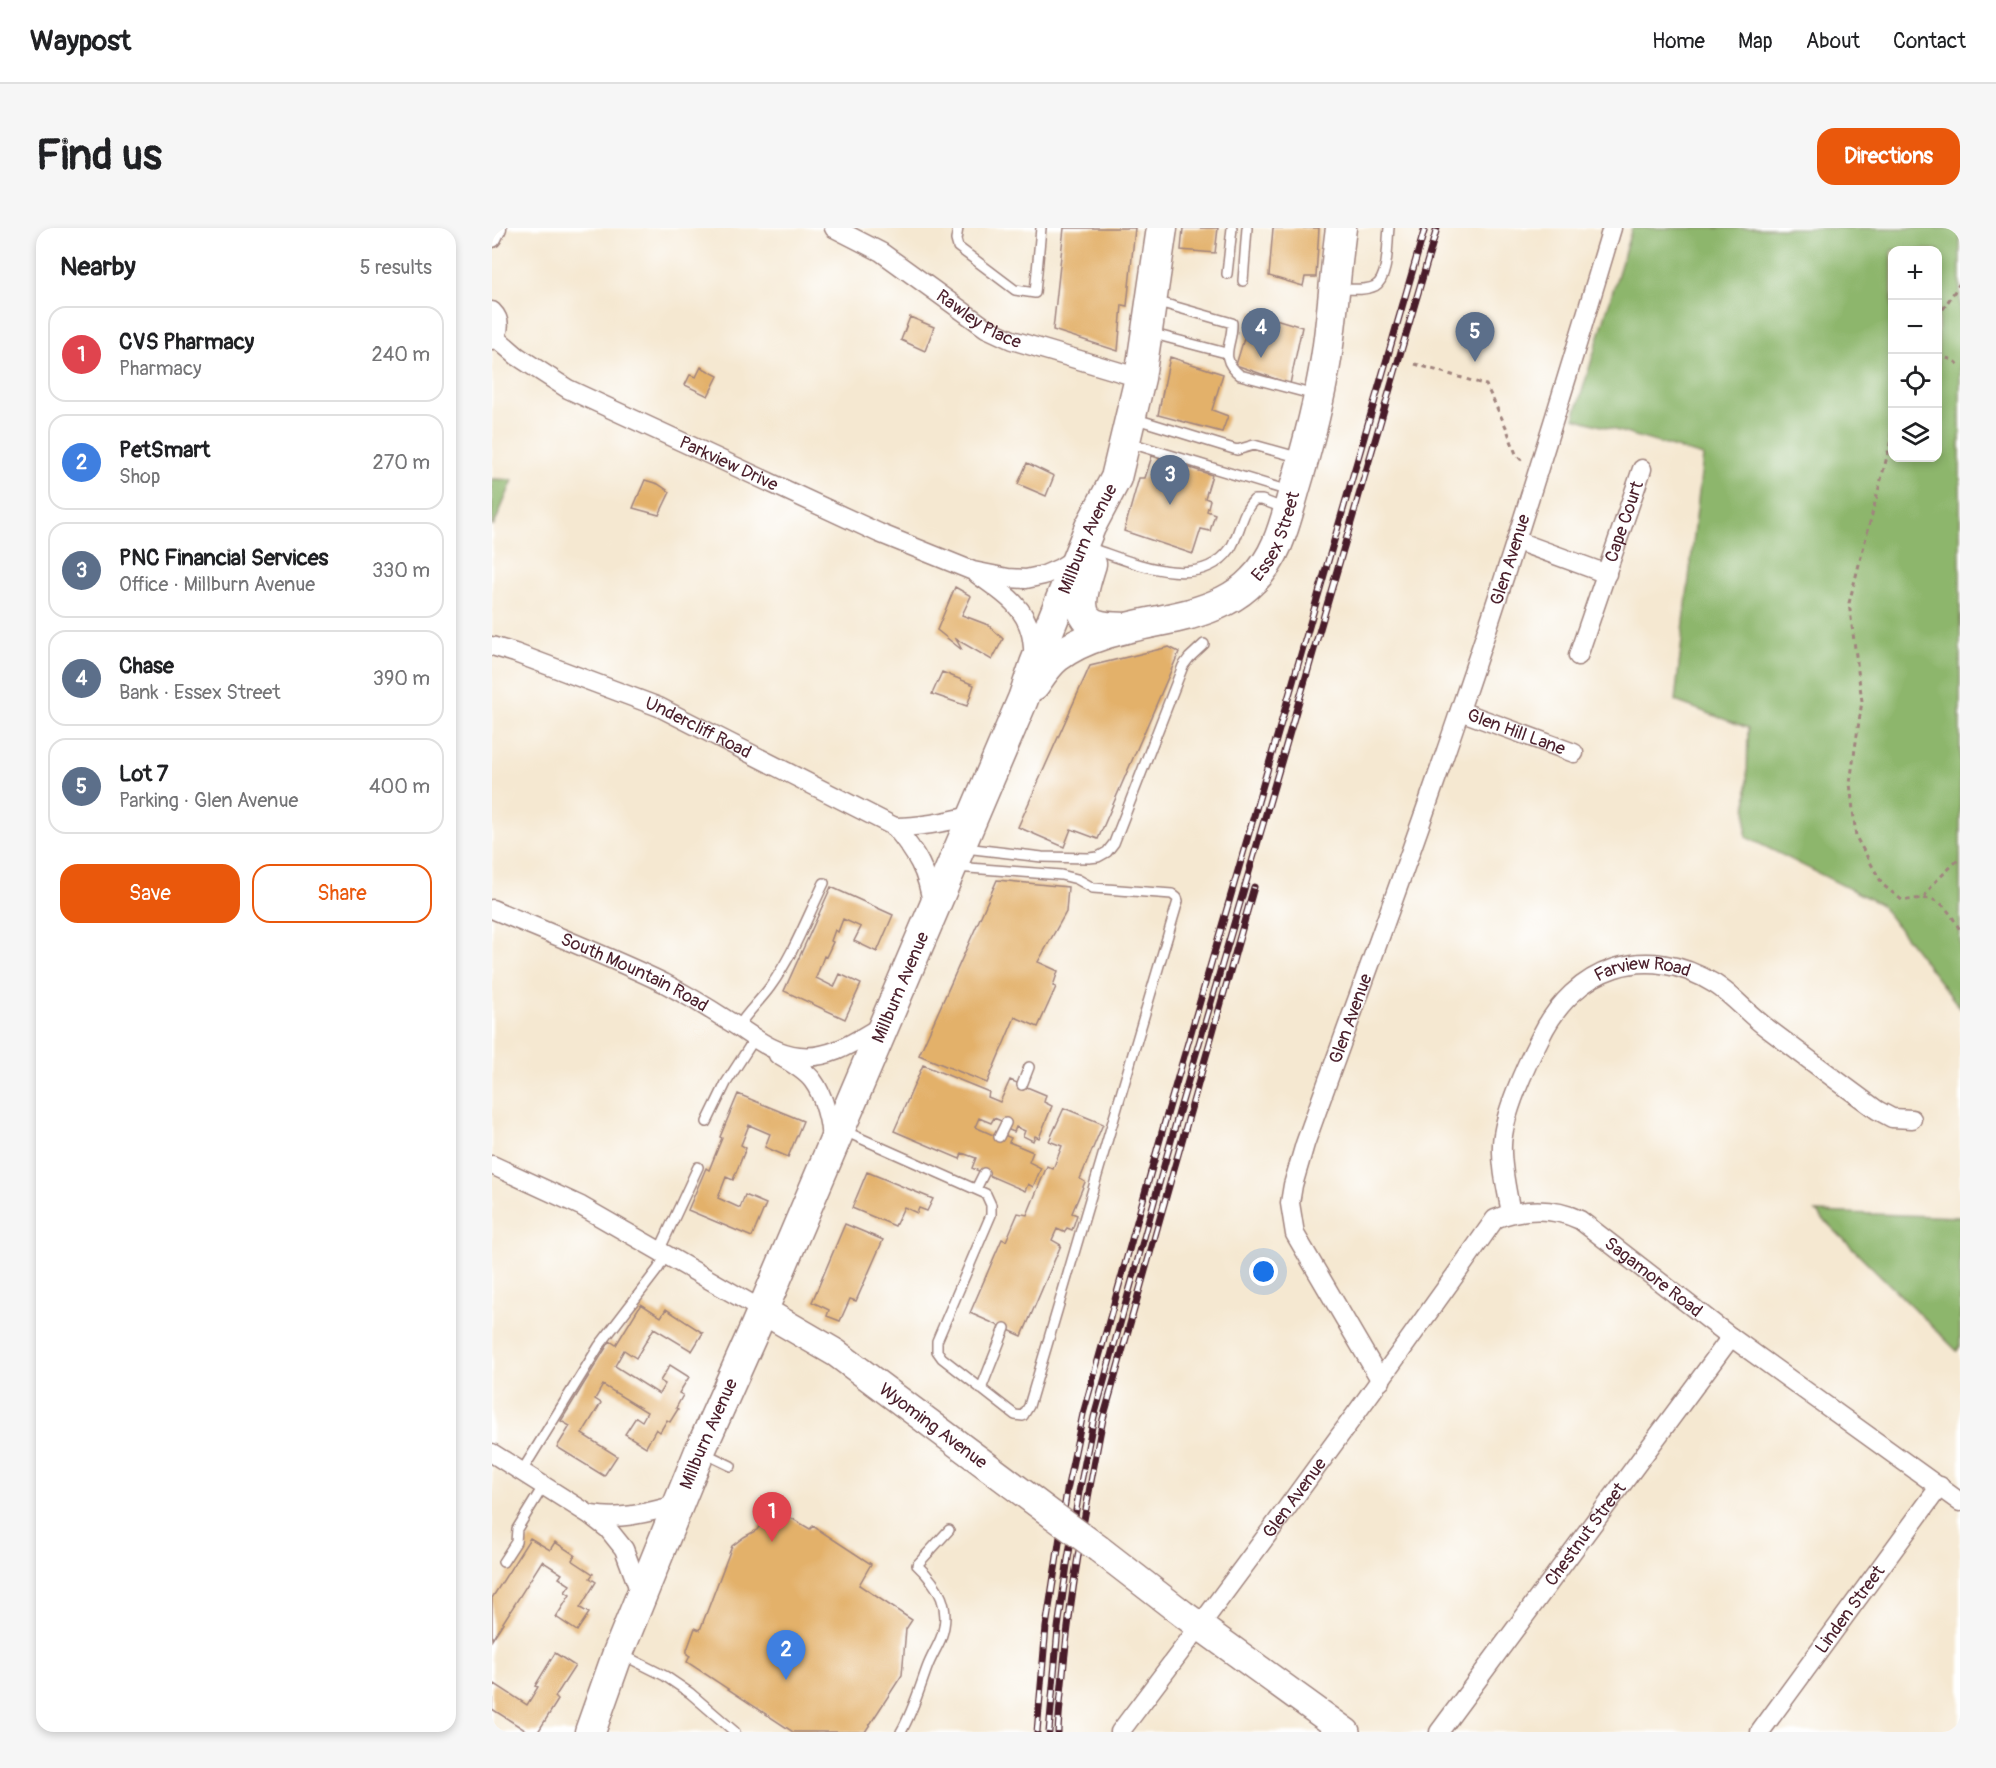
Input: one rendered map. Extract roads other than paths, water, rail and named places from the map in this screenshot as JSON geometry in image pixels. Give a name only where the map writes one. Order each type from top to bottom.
[{"type":"main road","name":"Millburn Avenue","points":[[590,1732],[640,1595],[700,1451],[974,815],[1023,699],[1035,664],[1087,554],[1116,478],[1140,378],[1162,228]]},
{"type":"main road","name":"Essex Street","points":[[1023,699],[1047,667],[1058,657],[1089,640],[1125,628],[1203,610],[1231,598],[1253,580],[1267,563],[1281,536],[1303,459],[1326,361],[1341,228]]},
{"type":"main road","points":[[1087,554],[1082,595],[1084,615],[1099,626],[1125,628]]},
{"type":"main road","name":"Wyoming Avenue","points":[[762,1310],[836,1353],[1346,1732]]},
{"type":"street","points":[[492,238],[497,228]]},
{"type":"street","name":"Rawley Place","points":[[834,228],[881,252],[986,328],[1012,340],[1140,378]]},
{"type":"street","name":"Glen Avenue","points":[[1120,1732],[1381,1381],[1295,1234],[1290,1203],[1297,1166],[1460,711],[1557,412],[1612,228]]},
{"type":"street","points":[[492,311],[498,318],[499,324],[494,338]]},
{"type":"street","name":"Parkview Drive","points":[[494,338],[516,356],[568,389],[879,533],[973,571],[1026,579],[1044,575],[1087,554]]},
{"type":"street","name":"Cape Court","points":[[1578,656],[1642,470]]},
{"type":"street","name":"Cape Court","points":[[1516,541],[1607,574]]},
{"type":"street","name":"Parkview Drive","points":[[973,571],[1019,607],[1031,635],[1035,664]]},
{"type":"street","name":"Undercliff Road","points":[[492,646],[659,707],[895,827],[913,850],[926,874],[932,909]]},
{"type":"street","name":"Glen Hill Lane","points":[[1460,711],[1574,753]]},
{"type":"street","name":"Undercliff Road","points":[[895,827],[934,825],[974,815]]},
{"type":"street","name":"South Mountain Road","points":[[492,909],[664,984],[762,1043],[813,1081],[820,1095],[833,1141]]},
{"type":"street","name":"Farview Road","points":[[1511,1213],[1502,1144],[1506,1123],[1523,1074],[1545,1026],[1559,1005],[1584,982],[1617,967],[1642,964],[1665,965],[1707,980],[1762,1025],[1877,1110],[1892,1118],[1912,1119]]},
{"type":"street","name":"South Mountain Road","points":[[762,1043],[801,1056],[819,1056],[846,1047],[883,1025]]},
{"type":"street","name":"Wyoming Avenue","points":[[492,1165],[581,1206],[762,1310]]},
{"type":"street","name":"Sagamore Road","points":[[1511,1213],[1553,1212],[1568,1214],[1580,1220],[1731,1337],[1960,1502]]},
{"type":"street","points":[[1381,1381],[1495,1219],[1511,1213]]},
{"type":"street","name":"Chestnut Street","points":[[1438,1732],[1731,1337]]},
{"type":"street","points":[[492,1453],[590,1515],[608,1529],[624,1549],[640,1595]]},
{"type":"street","name":"Linden Street","points":[[1760,1732],[1940,1486]]},
{"type":"street","points":[[590,1515],[624,1517],[677,1506]]},
{"type":"lane","points":[[958,228],[956,240],[958,247],[1015,290],[1035,292],[1041,228]]},
{"type":"lane","points":[[1227,274],[1232,228]]},
{"type":"lane","points":[[1243,281],[1247,228]]},
{"type":"lane","points":[[1335,290],[1368,288],[1382,280],[1389,228]]},
{"type":"lane","points":[[1153,300],[1232,323],[1226,353],[1232,368],[1240,375],[1318,396]]},
{"type":"lane","points":[[1148,333],[1226,353]]},
{"type":"lane","points":[[1128,429],[1238,450],[1254,445],[1303,459]]},
{"type":"lane","points":[[1128,429],[1291,501]]},
{"type":"lane","points":[[1087,554],[1179,573],[1201,569],[1215,562],[1230,549],[1248,506],[1254,500],[1291,501]]},
{"type":"lane","points":[[955,857],[1089,858],[1098,857],[1107,852],[1114,843],[1183,666],[1204,644]]},
{"type":"lane","points":[[833,1141],[986,1194],[991,1205],[991,1215],[936,1346],[942,1358],[1015,1415],[1023,1416],[1027,1412],[1178,901],[1172,894],[1093,888],[1077,879],[1060,875],[955,857]]},
{"type":"lane","points":[[738,1027],[747,1013],[770,988],[789,957],[824,883]]},
{"type":"lane","points":[[708,1122],[726,1083],[762,1043]]},
{"type":"lane","points":[[1022,1085],[1029,1067]]},
{"type":"lane","points":[[999,1137],[1006,1123]]},
{"type":"lane","points":[[522,1471],[599,1346],[658,1269],[662,1253],[698,1167]]},
{"type":"lane","points":[[976,1189],[984,1173]]},
{"type":"lane","points":[[981,1389],[1005,1328]]},
{"type":"lane","points":[[700,1451],[730,1466]]},
{"type":"lane","points":[[503,1562],[516,1542],[517,1529],[544,1485]]},
{"type":"lane","points":[[902,1732],[946,1621],[943,1600],[932,1579],[916,1565],[949,1530]]},
{"type":"lane","points":[[618,1653],[665,1676],[735,1732]]},
{"type":"railway","points":[[1037,1732],[1046,1627],[1067,1490],[1083,1414],[1164,1125],[1425,228]]},
{"type":"railway","points":[[1049,1732],[1058,1628],[1079,1492],[1094,1417],[1179,1112],[1437,228]]},
{"type":"railway","points":[[1058,1732],[1071,1602],[1103,1419],[1254,887]]},
{"type":"place","name":"Chase","points":[[1261,358]]},
{"type":"place","name":"Lot 7","points":[[1475,362]]},
{"type":"place","name":"PNC Financial Services","points":[[1170,505]]},
{"type":"place","name":"CVS Pharmacy","points":[[772,1542]]},
{"type":"place","name":"PetSmart","points":[[786,1680]]}]
